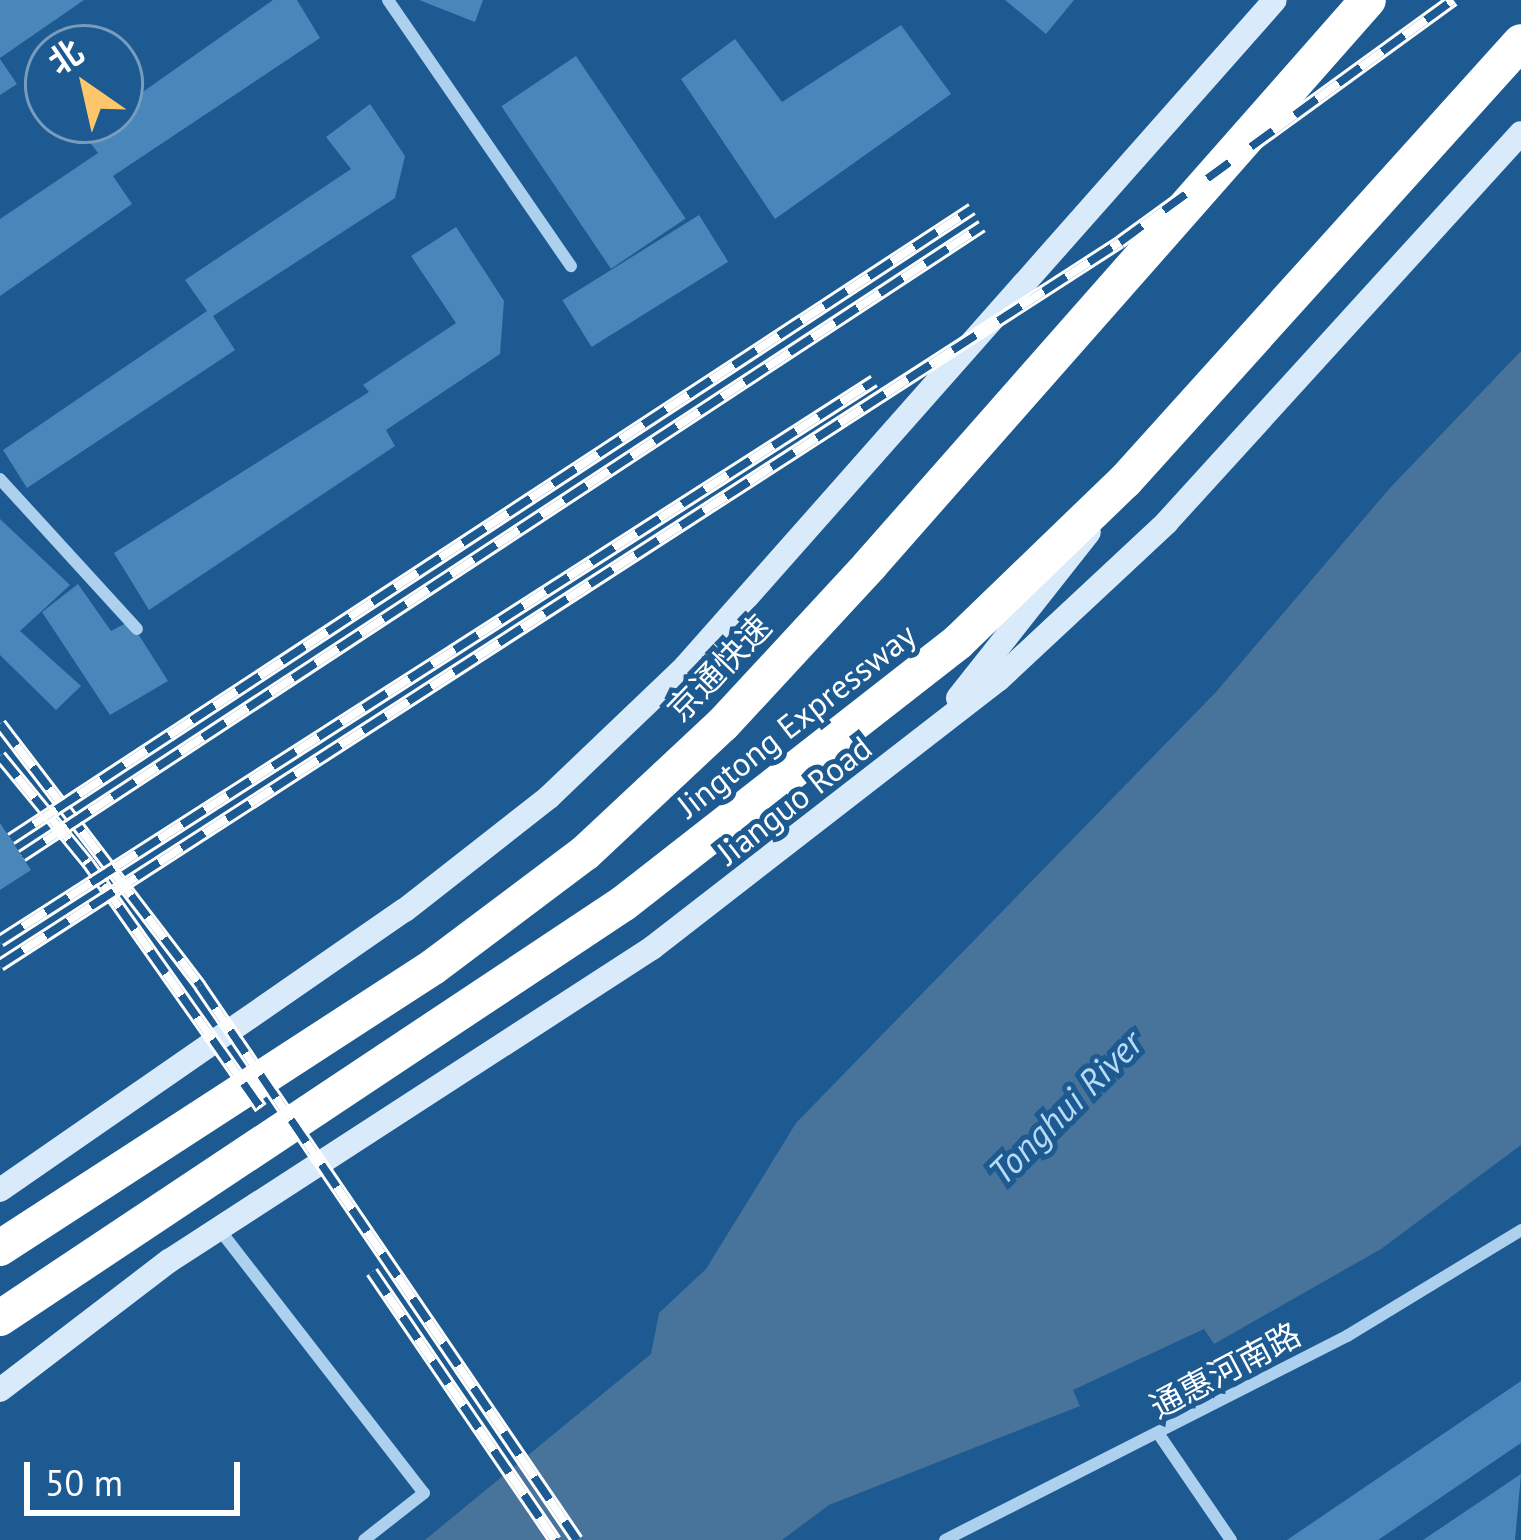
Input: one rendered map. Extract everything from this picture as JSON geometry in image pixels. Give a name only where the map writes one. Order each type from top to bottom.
[{"type":"highway","name":"京通快速","points":[[0,1248],[433,967],[585,853],[723,724],[870,566],[1368,0]]},
{"type":"highway","name":"Jingtong Expressway","points":[[0,1318],[624,903],[958,642],[1125,481],[1521,42]]},
{"type":"main road","points":[[0,1190],[405,910],[549,797],[686,667],[1274,0]]},
{"type":"main road","name":"Jianguo Road","points":[[0,1390],[219,1229],[652,948],[927,737],[1166,523],[1521,133]]},
{"type":"main road","points":[[927,737],[1125,481]]},
{"type":"street","points":[[388,0],[571,266]]},
{"type":"street","points":[[0,479],[137,628]]},
{"type":"street","points":[[219,1229],[424,1492],[364,1540]]},
{"type":"street","name":"通惠河南路","points":[[945,1540],[1160,1436],[1347,1336],[1521,1230]]},
{"type":"street","points":[[1160,1436],[1231,1540]]},
{"type":"water","name":"Tonghui River","points":[[1521,351],[1521,1145],[1381,1249],[1214,1344],[1204,1329],[1073,1390],[1080,1406],[829,1505],[782,1540],[425,1540],[651,1354],[659,1313],[706,1269],[796,1123],[1216,692],[1389,489]]},
{"type":"building","points":[[0,0],[84,0],[49,24],[24,24],[24,41],[0,58]]},
{"type":"building","points":[[273,0],[297,0],[320,38],[113,176],[132,204],[0,296],[0,219],[98,153],[91,144],[144,144],[144,91]]},
{"type":"building","points":[[419,0],[483,0],[475,22]]},
{"type":"building","points":[[1005,0],[1074,0],[1046,34]]},
{"type":"building","points":[[901,25],[951,94],[775,219],[681,79],[735,39],[782,102]]},
{"type":"building","points":[[576,56],[686,218],[611,269],[501,106]]},
{"type":"building","points":[[0,59],[17,84],[0,95]]},
{"type":"building","points":[[370,104],[405,156],[395,198],[213,316],[235,350],[27,488],[3,450],[207,311],[185,280],[351,169],[326,137]]},
{"type":"building","points":[[699,215],[728,262],[592,347],[562,300]]},
{"type":"building","points":[[456,227],[504,301],[500,354],[386,430],[395,446],[149,610],[114,553],[369,392],[363,385],[456,323],[411,256]]},
{"type":"building","points":[[0,519],[70,585],[20,631],[81,686],[56,710],[0,655]]},
{"type":"building","points":[[78,584],[111,631],[130,621],[168,681],[110,715],[42,612]]},
{"type":"building","points":[[0,823],[31,870],[0,890]]},
{"type":"building","points":[[1521,1381],[1521,1443],[1378,1540],[1287,1540]]},
{"type":"building","points":[[1521,1474],[1515,1540],[1423,1540]]},
{"type":"railway","points":[[0,965],[1120,242],[1453,0]]},
{"type":"railway","points":[[11,839],[972,209]]},
{"type":"railway","points":[[22,856],[982,226]]},
{"type":"railway","points":[[0,941],[874,381]]},
{"type":"railway","points":[[0,724],[200,986],[577,1540]]},
{"type":"railway","points":[[0,756],[88,863],[261,1108]]},
{"type":"railway","points":[[372,1272],[555,1540]]}]
